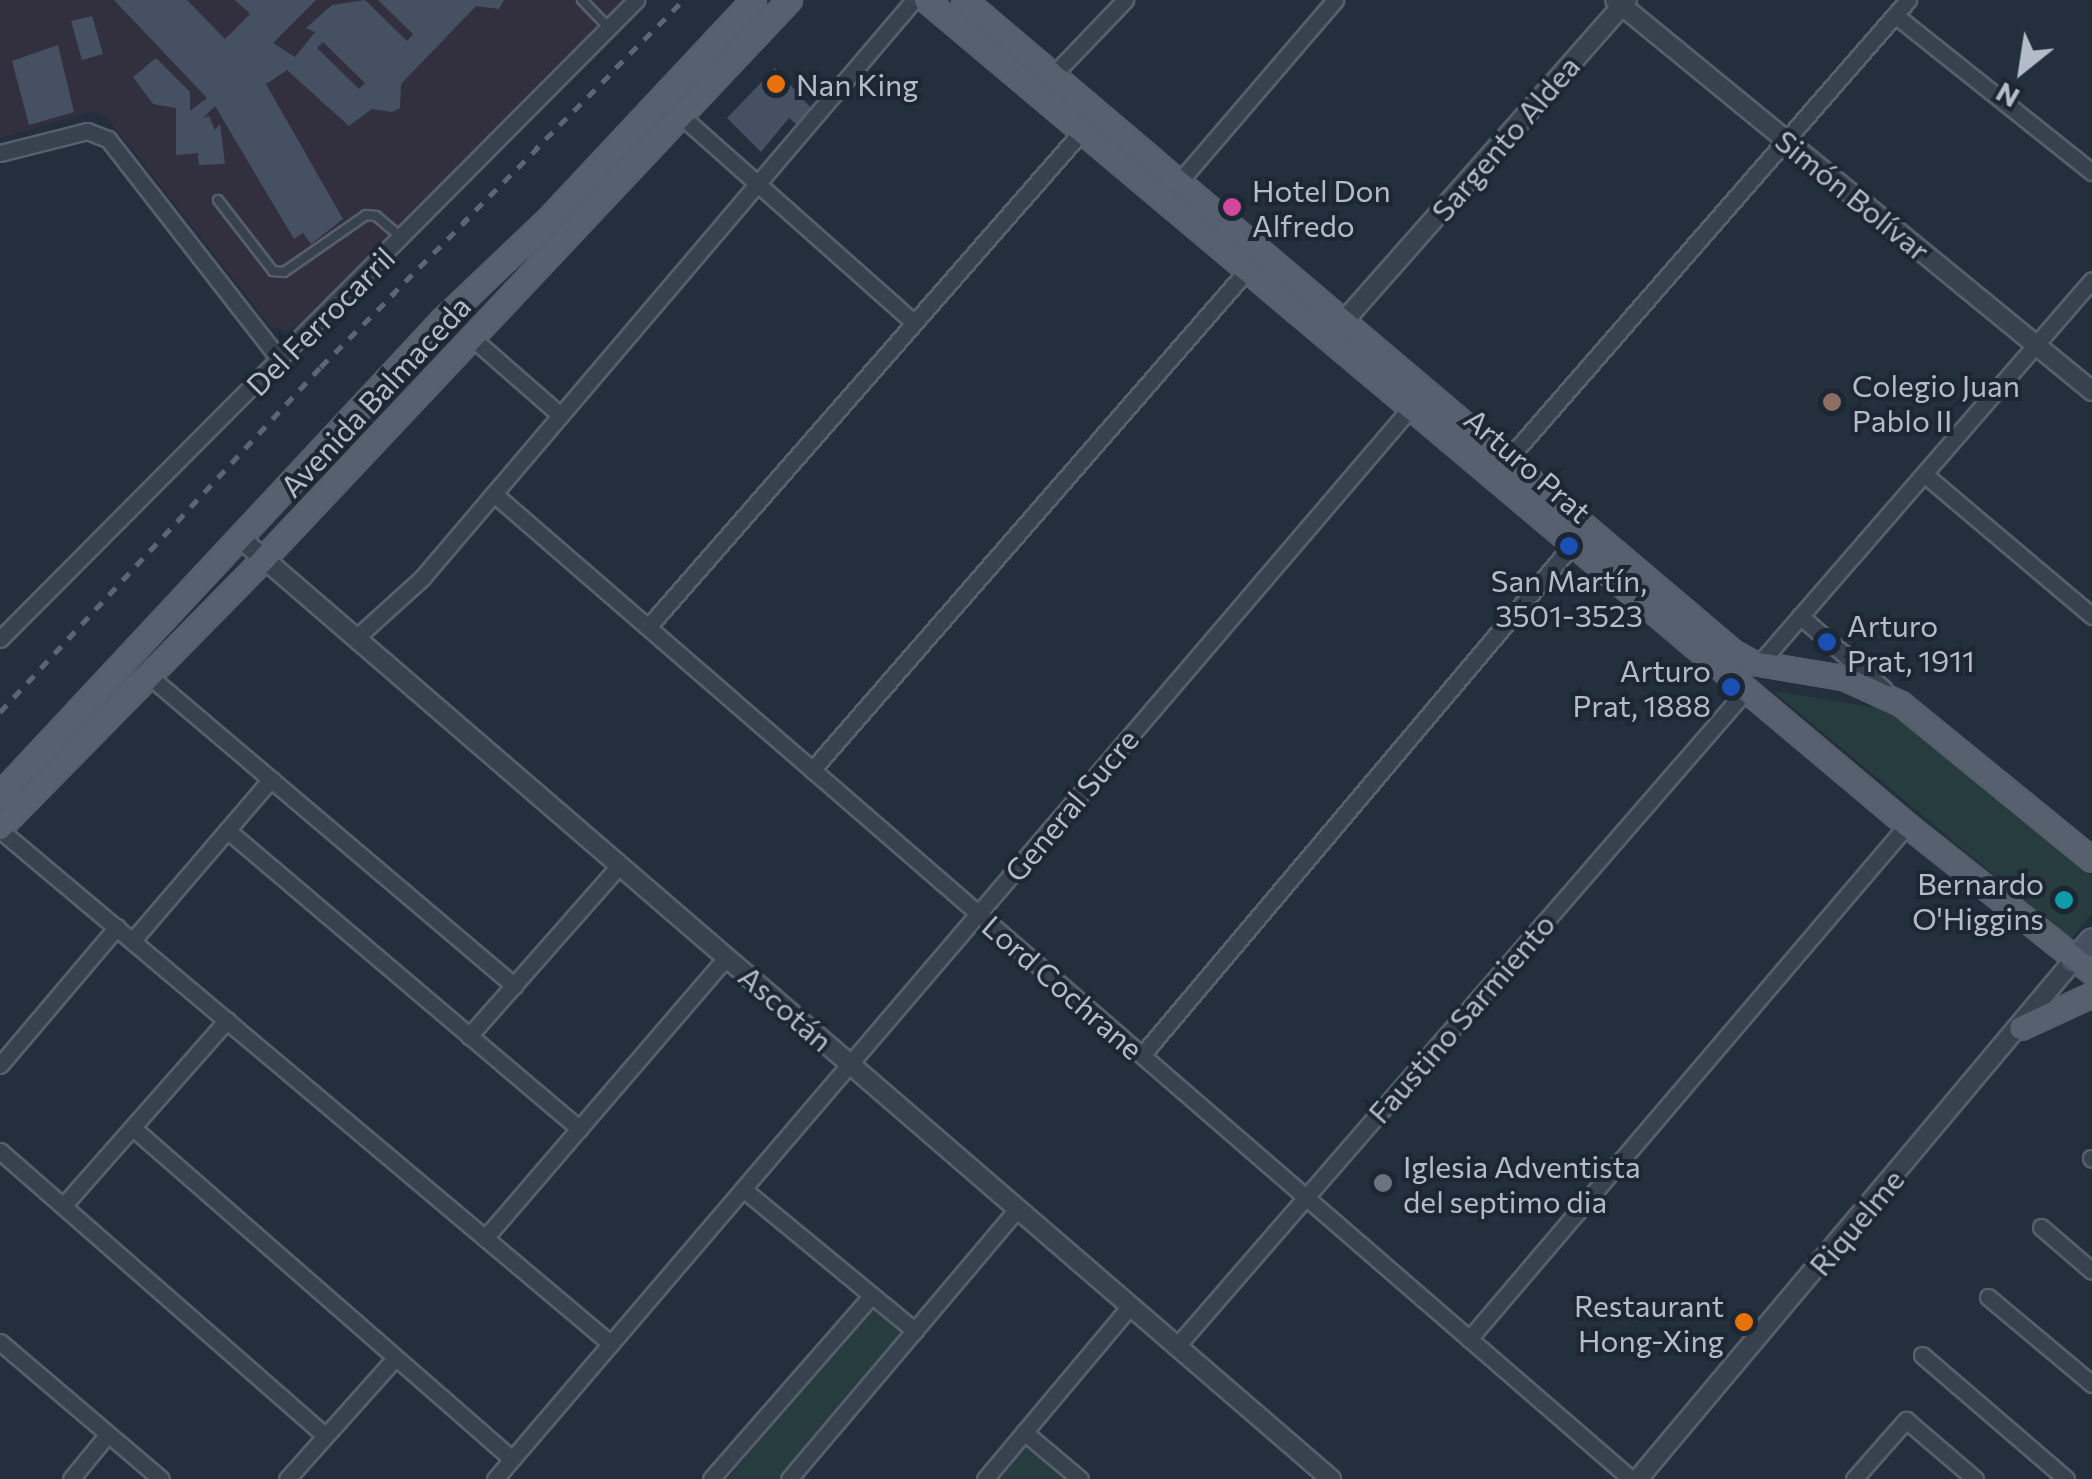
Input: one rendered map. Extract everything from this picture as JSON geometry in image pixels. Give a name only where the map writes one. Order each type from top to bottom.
[{"type":"main road","name":"Avenida Balmaceda","points":[[0,795],[754,0]]},
{"type":"main road","name":"Avenida Balmaceda","points":[[0,829],[264,559],[790,0]]},
{"type":"main road","name":"Arturo Prat","points":[[926,0],[1907,825],[2082,967]]},
{"type":"main road","name":"Arturo Prat","points":[[964,0],[1056,72],[1179,182],[1732,652],[1759,664],[1844,678],[1901,704],[2092,860]]},
{"type":"main road","points":[[2082,967],[2092,939]]},
{"type":"main road","points":[[2021,1028],[2092,995]]},
{"type":"street","name":"Del Ferrocarril","points":[[0,639],[281,362],[636,0]]},
{"type":"street","points":[[356,637],[422,578],[914,0]]},
{"type":"street","points":[[1056,72],[1126,0]]},
{"type":"street","points":[[1179,182],[1335,0]]},
{"type":"street","points":[[1508,458],[1908,0]]},
{"type":"street","name":"Simón Bolívar","points":[[1621,2],[2092,391]]},
{"type":"street","name":"Sargento Aldea","points":[[1344,322],[1621,2]]},
{"type":"street","points":[[1895,15],[2092,172]]},
{"type":"street","points":[[679,114],[914,322]]},
{"type":"street","points":[[648,627],[1084,129]]},
{"type":"street","points":[[0,153],[88,131],[108,139],[281,362]]},
{"type":"street","points":[[812,770],[1249,268]]},
{"type":"street","points":[[1759,664],[2092,280]]},
{"type":"street","points":[[472,337],[560,415]]},
{"type":"street","name":"General Sucre","points":[[495,1479],[1412,405]]},
{"type":"street","points":[[1924,474],[2092,616]]},
{"type":"street","name":"Lord Cochrane","points":[[494,494],[1635,1479]]},
{"type":"street","name":"Ascotán","points":[[240,538],[1332,1479]]},
{"type":"street","points":[[1142,1055],[1573,544]]},
{"type":"street","name":"Arturo Prat","points":[[1800,616],[1901,704]]},
{"type":"street","points":[[149,676],[514,986]]},
{"type":"street","name":"Faustino Sarmiento","points":[[1176,1347],[1747,689]]},
{"type":"street","points":[[132,940],[271,779]]},
{"type":"street","points":[[1469,1339],[1907,825]]},
{"type":"street","points":[[0,829],[611,1344]]},
{"type":"street","points":[[227,830],[579,1129]]},
{"type":"street","points":[[469,1036],[620,865]]},
{"type":"street","points":[[0,1065],[117,927]]},
{"type":"street","points":[[485,1238],[726,957]]},
{"type":"street","name":"Riquelme","points":[[1635,1479],[2021,1028],[2082,967]]},
{"type":"street","points":[[63,1206],[227,1020]]},
{"type":"street","points":[[134,1128],[512,1459]]},
{"type":"street","points":[[0,1150],[325,1436]]},
{"type":"street","points":[[743,1188],[915,1332]]},
{"type":"street","points":[[789,1479],[1018,1208]]},
{"type":"street","points":[[2041,1227],[2092,1271]]},
{"type":"street","points":[[712,1479],[872,1295]]},
{"type":"street","points":[[1988,1297],[2092,1384]]},
{"type":"street","points":[[985,1479],[1130,1306]]},
{"type":"street","points":[[0,1342],[161,1479]]},
{"type":"street","points":[[1922,1354],[2066,1479]]},
{"type":"street","points":[[287,1479],[395,1358]]},
{"type":"street","points":[[1854,1479],[1906,1420],[1975,1479]]},
{"type":"street","points":[[1024,1432],[1080,1479]]},
{"type":"street","points":[[71,1479],[107,1435]]},
{"type":"lane","points":[[582,0],[609,28]]},
{"type":"lane","points":[[218,200],[273,271],[284,272],[366,215],[376,216],[402,239]]},
{"type":"shaded area","points":[[0,0],[623,0],[302,323],[286,331],[271,327],[106,116],[91,112],[0,138]]},
{"type":"green space","points":[[1773,691],[1885,709],[2092,876],[2092,913],[2071,939]]},
{"type":"green space","points":[[872,1306],[905,1333],[779,1479],[727,1479]]},
{"type":"green space","points":[[1027,1444],[1068,1479],[996,1479]]},
{"type":"building","points":[[114,0],[187,0],[225,39],[250,14],[235,0],[316,0],[273,43],[295,57],[315,32],[306,28],[332,5],[365,0],[407,41],[413,34],[378,0],[504,0],[499,9],[476,6],[401,84],[400,108],[392,112],[372,109],[349,126],[287,70],[266,84],[343,219],[311,244],[303,233],[294,239],[215,106],[203,118],[209,116],[215,130],[220,124],[225,164],[199,165],[198,153],[176,155],[176,108],[153,104],[133,77],[156,58],[190,92],[190,111],[207,98]],"holes":[[[323,42],[365,83],[359,89],[317,48]]]},
{"type":"building","points":[[92,16],[103,54],[82,60],[71,21]]},
{"type":"building","points":[[58,45],[74,112],[29,125],[12,61]]},
{"type":"building","points":[[775,68],[811,108],[796,124],[789,118],[761,152],[727,118]]},
{"type":"railway","points":[[0,712],[321,367],[683,0]]},
{"type":"place","name":"Nan King","points":[[776,84]]},
{"type":"place","name":"Hotel Don Alfredo","points":[[1232,207]]},
{"type":"place","name":"Colegio Juan Pablo II","points":[[1832,402]]},
{"type":"place","name":"San Martín, 3501-3523","points":[[1569,546]]},
{"type":"place","name":"Arturo Prat, 1911","points":[[1827,642]]},
{"type":"place","name":"Arturo Prat, 1888","points":[[1731,687]]},
{"type":"place","name":"Bernardo O'Higgins","points":[[2064,900]]},
{"type":"place","name":"Iglesia Adventista del septimo dia","points":[[1383,1183]]},
{"type":"place","name":"Restaurant Hong-Xing","points":[[1744,1322]]}]
